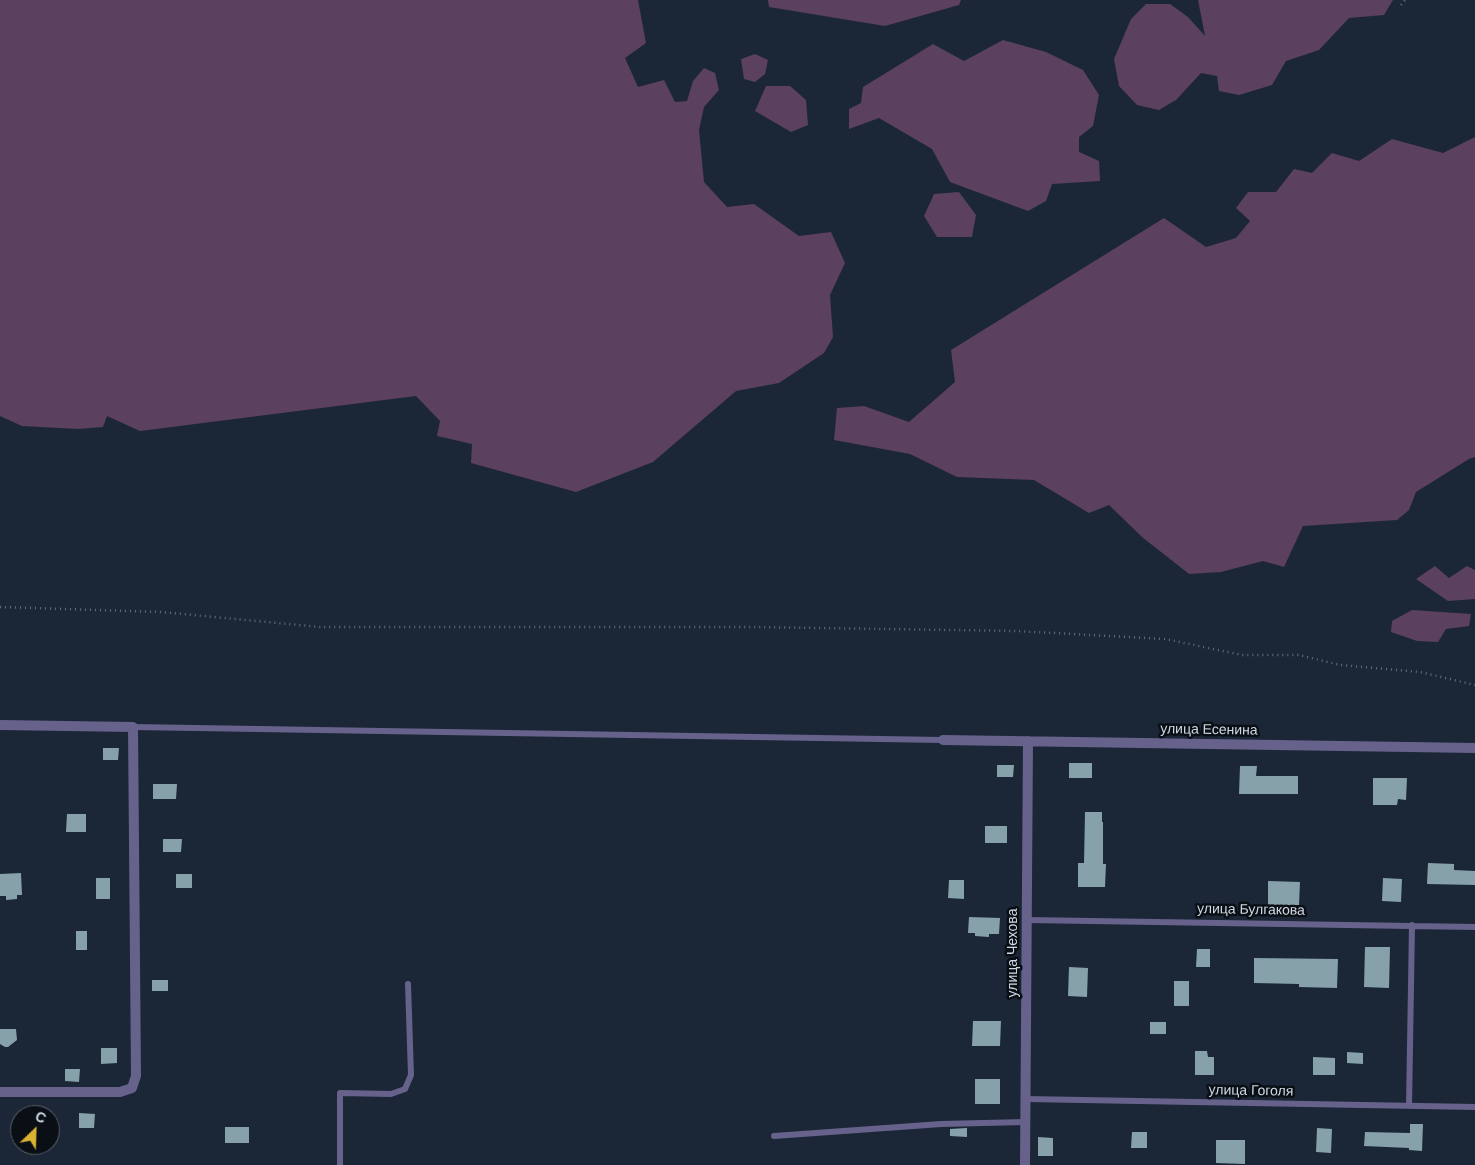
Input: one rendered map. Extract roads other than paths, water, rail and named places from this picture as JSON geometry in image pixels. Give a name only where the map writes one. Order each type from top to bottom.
[{"type":"street","points":[[0,725],[133,727],[136,1076],[132,1088],[120,1092],[0,1092]]},
{"type":"street","name":"улица Есенина","points":[[943,740],[1475,748]]},
{"type":"street","name":"улица Чехова","points":[[1026,1165],[1028,741]]},
{"type":"lane","points":[[133,727],[943,740]]},
{"type":"lane","name":"улица Булгакова","points":[[1027,920],[1475,927]]},
{"type":"lane","points":[[1409,1106],[1412,925]]},
{"type":"lane","points":[[340,1165],[340,1093],[391,1094],[406,1089],[410,1075],[408,984]]},
{"type":"lane","name":"улица Гоголя","points":[[1026,1099],[1475,1107]]},
{"type":"lane","points":[[774,1136],[941,1124],[1026,1122]]}]
